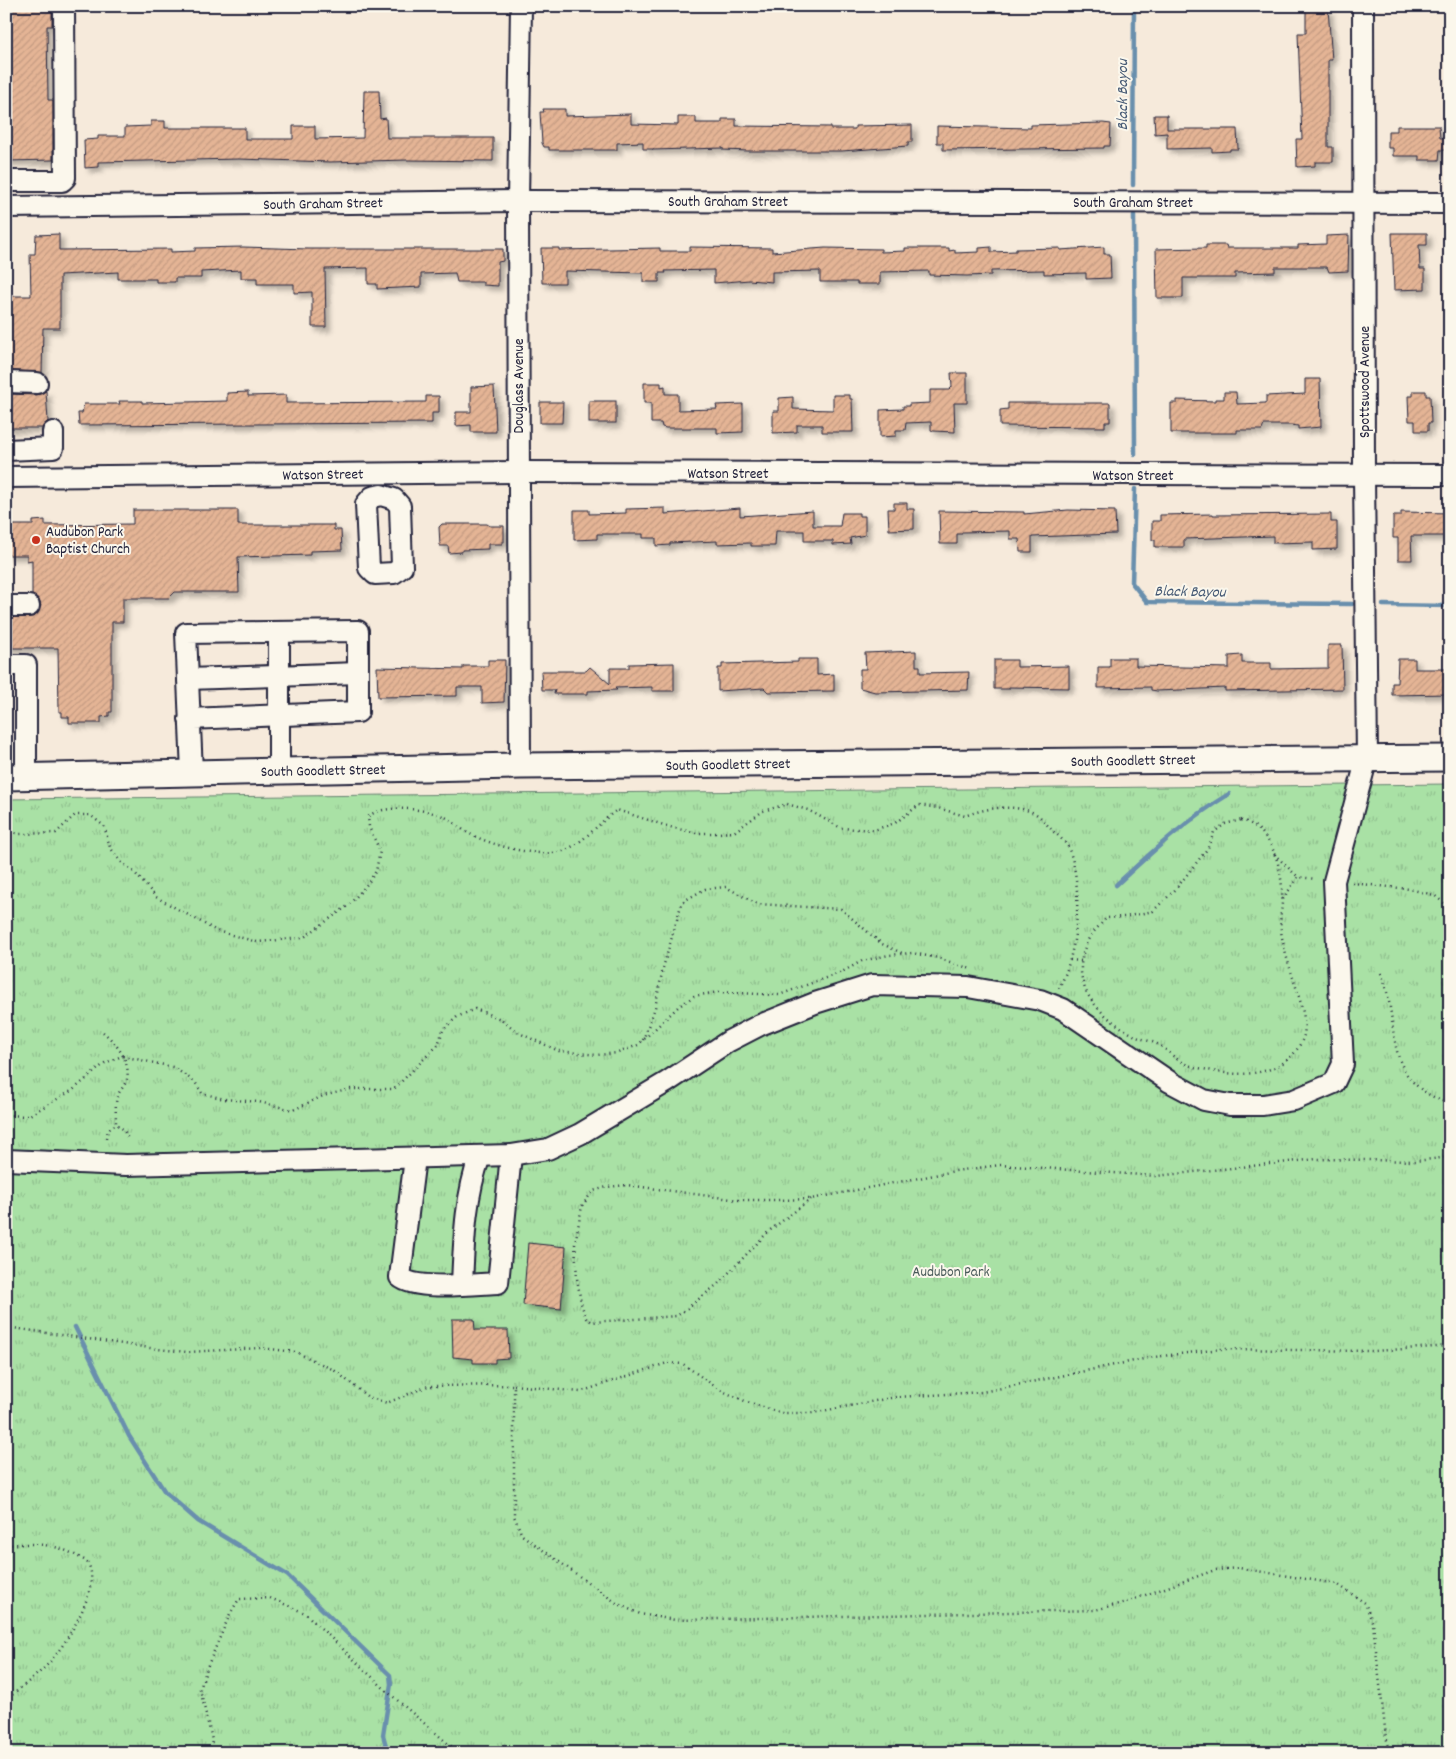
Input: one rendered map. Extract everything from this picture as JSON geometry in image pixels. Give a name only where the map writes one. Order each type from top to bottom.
[{"type":"main road","name":"South Goodlett Street","points":[[16,777],[520,766],[1450,758]]},
{"type":"street","points":[[6,181],[62,181],[65,178],[64,6]]},
{"type":"street","name":"Douglass Avenue","points":[[520,766],[518,201],[521,6]]},
{"type":"street","name":"Spottswood Avenue","points":[[6,1160],[126,1165],[511,1155],[548,1149],[580,1134],[667,1082],[729,1041],[760,1025],[815,1003],[872,986],[968,987],[1040,1000],[1064,1009],[1170,1082],[1204,1100],[1230,1105],[1263,1106],[1294,1100],[1334,1083],[1343,1064],[1334,881],[1367,758],[1363,6]]},
{"type":"street","name":"South Graham Street","points":[[6,207],[518,201],[1450,203]]},
{"type":"street","points":[[6,382],[37,383]]},
{"type":"street","points":[[6,450],[53,448],[53,432]]},
{"type":"street","name":"Watson Street","points":[[6,477],[519,472],[1450,476]]},
{"type":"street","points":[[380,495],[381,474]]},
{"type":"street","points":[[6,606],[30,606]]},
{"type":"street","points":[[279,632],[279,770]]},
{"type":"street","points":[[189,719],[358,712],[358,632],[186,633],[189,719],[192,772]]},
{"type":"street","points":[[6,665],[26,665],[16,777]]},
{"type":"street","points":[[188,679],[358,673]]},
{"type":"street","points":[[415,1158],[400,1277],[404,1281],[419,1284],[498,1283],[511,1155]]},
{"type":"street","points":[[462,1284],[468,1203],[473,1174],[480,1156]]},
{"type":"path","points":[[6,830],[24,834],[56,832],[75,815],[90,815],[104,826],[110,847],[120,861],[134,872],[156,896],[217,931],[257,942],[303,938],[349,904],[376,871],[379,858],[380,851],[369,827],[368,817],[374,811],[386,808],[407,809],[445,817],[469,834],[494,844],[544,852],[560,852],[578,842],[617,810],[644,816],[654,823],[670,827],[696,833],[719,834],[734,832],[763,811],[787,804],[808,810],[841,828],[874,830],[895,823],[919,805],[938,808],[965,816],[981,809],[1022,810],[1036,814],[1067,845],[1074,872],[1076,902],[1073,945],[1065,977],[1058,990]]},
{"type":"path","points":[[1241,820],[1252,823],[1265,836],[1272,852],[1282,882],[1281,940],[1304,1017],[1304,1036],[1294,1054],[1279,1065],[1256,1074],[1230,1075],[1203,1069],[1181,1062],[1160,1045],[1138,1037],[1106,1016],[1092,1003],[1081,983],[1082,961],[1088,940],[1106,918],[1124,918],[1153,911],[1175,890],[1208,848],[1214,832],[1225,824],[1241,820]]},
{"type":"path","points":[[1272,852],[1298,877],[1425,893],[1434,895],[1450,908]]},
{"type":"path","points":[[1283,899],[1298,877]]},
{"type":"path","points":[[642,1041],[655,1008],[663,968],[682,902],[705,889],[726,887],[757,904],[841,910],[882,944],[904,954]]},
{"type":"path","points":[[6,1115],[28,1116],[73,1090],[105,1063],[122,1056],[172,1067],[194,1082],[202,1092],[224,1099],[259,1102],[294,1110],[322,1096],[350,1090],[394,1089],[438,1045],[443,1030],[457,1017],[475,1009],[501,1019],[519,1033],[558,1051],[597,1055],[618,1053],[642,1041],[678,1007],[694,996],[718,992],[779,995],[842,972],[862,961],[912,953],[969,967],[977,972]]},
{"type":"path","points":[[1070,960],[1082,961]]},
{"type":"path","points":[[1381,973],[1391,1006],[1395,1049],[1402,1069],[1416,1087],[1435,1099],[1450,1104]]},
{"type":"path","points":[[103,1032],[119,1048],[127,1067],[127,1079],[117,1097],[116,1124]]},
{"type":"path","points":[[106,1138],[108,1130],[116,1124]]},
{"type":"path","points":[[116,1124],[124,1130],[128,1139]]},
{"type":"path","points":[[811,1199],[769,1231],[718,1284],[677,1316],[592,1322],[586,1318],[577,1278],[575,1244],[582,1206],[593,1192],[607,1186],[627,1184],[739,1200],[811,1199],[955,1170],[1000,1165],[1156,1176],[1317,1158],[1415,1161],[1450,1157]]},
{"type":"path","points":[[6,1327],[86,1340],[188,1352],[261,1348],[296,1352],[334,1370],[368,1397],[387,1403],[428,1386],[514,1385],[580,1392],[666,1363],[683,1364],[720,1390],[782,1413],[812,1413],[896,1397],[982,1392],[1154,1357],[1221,1349],[1355,1351],[1450,1346]]},
{"type":"path","points":[[514,1385],[514,1516],[522,1535],[618,1604],[640,1614],[675,1620],[1095,1610],[1126,1602],[1215,1570],[1240,1568],[1329,1582],[1337,1584],[1364,1603],[1373,1624],[1386,1737],[1391,1753]]},
{"type":"path","points":[[6,1545],[27,1543],[49,1544],[69,1552],[86,1562],[91,1573],[91,1584],[81,1612],[68,1637],[49,1663],[6,1700]]},
{"type":"path","points":[[210,1753],[212,1740],[200,1689],[208,1665],[239,1599],[270,1598],[305,1613],[390,1694],[459,1753]]},
{"type":"green space","name":"Audubon Park","points":[[1450,784],[1450,1753],[6,1753],[6,799]]},
{"type":"building","points":[[6,6],[52,6],[52,26],[47,26],[48,100],[53,100],[53,160],[6,161]]},
{"type":"building","points":[[1306,6],[1324,6],[1324,9],[1328,9],[1332,60],[1328,60],[1328,147],[1333,147],[1333,162],[1315,162],[1315,166],[1297,167],[1296,139],[1302,139],[1298,33],[1306,33]]},
{"type":"building","points":[[364,91],[379,91],[380,119],[386,118],[387,138],[493,138],[493,161],[407,160],[330,162],[239,159],[98,162],[98,167],[85,168],[84,140],[98,139],[98,136],[125,136],[125,127],[151,126],[151,121],[165,121],[165,128],[245,128],[245,139],[293,139],[293,126],[315,126],[315,139],[363,138]]},
{"type":"building","points":[[543,109],[565,109],[565,116],[631,114],[631,124],[678,125],[678,117],[696,117],[696,123],[722,123],[722,119],[736,119],[736,126],[855,129],[855,126],[912,125],[912,142],[908,142],[908,146],[842,151],[748,151],[723,150],[723,148],[653,150],[643,149],[643,142],[617,143],[617,150],[549,150],[549,147],[544,147],[542,143],[540,112],[544,112]]},
{"type":"building","points":[[1154,115],[1167,115],[1167,129],[1237,129],[1238,149],[1212,152],[1212,148],[1167,149],[1167,133],[1155,134]]},
{"type":"building","points":[[1111,124],[1110,146],[1104,146],[1104,148],[943,150],[943,143],[937,143],[937,126],[1031,128],[1031,125]]},
{"type":"building","points":[[1397,126],[1439,126],[1440,138],[1446,138],[1446,150],[1440,150],[1439,160],[1419,160],[1419,156],[1393,156],[1393,148],[1388,148],[1388,131],[1397,131]]},
{"type":"building","points":[[1392,233],[1427,233],[1427,245],[1419,245],[1420,269],[1425,269],[1425,289],[1394,290]]},
{"type":"building","points":[[59,234],[59,250],[171,249],[171,252],[195,251],[195,248],[243,247],[503,249],[503,261],[498,262],[498,286],[483,285],[483,282],[457,282],[455,273],[421,274],[421,287],[377,289],[377,284],[368,284],[368,268],[325,269],[326,327],[312,327],[312,292],[294,293],[294,284],[257,284],[257,278],[241,278],[241,270],[201,272],[201,278],[175,278],[175,282],[156,282],[156,279],[118,279],[118,272],[60,275],[60,328],[43,328],[42,373],[6,370],[6,296],[31,296],[30,254],[35,254],[36,235]]},
{"type":"building","points":[[1349,235],[1348,271],[1329,272],[1327,267],[1275,267],[1275,272],[1235,273],[1235,278],[1183,278],[1183,298],[1157,298],[1156,249],[1206,248],[1206,245],[1226,245],[1227,248],[1298,248],[1298,245],[1326,244],[1326,236]]},
{"type":"building","points":[[690,247],[772,248],[772,252],[825,248],[881,249],[881,252],[905,251],[905,248],[949,248],[949,251],[955,250],[955,253],[979,252],[979,248],[991,247],[991,252],[1016,251],[1016,249],[1060,248],[1060,250],[1104,247],[1104,254],[1110,254],[1111,278],[1086,279],[1086,273],[1044,274],[1044,270],[991,271],[991,275],[967,276],[929,275],[929,271],[880,272],[880,284],[857,284],[857,282],[820,282],[820,271],[772,272],[772,282],[749,280],[714,283],[714,270],[665,271],[666,273],[659,273],[659,282],[643,282],[643,273],[565,271],[565,283],[542,283],[541,248],[559,248],[559,250],[660,248],[660,251],[690,251]]},
{"type":"building","points":[[951,373],[967,373],[967,403],[954,403],[955,432],[933,431],[931,430],[931,422],[906,423],[905,430],[896,430],[896,436],[880,437],[880,410],[903,409],[903,406],[909,406],[909,404],[930,403],[930,390],[949,390],[952,387]]},
{"type":"building","points":[[1305,379],[1320,379],[1321,427],[1298,429],[1298,426],[1291,425],[1264,425],[1262,430],[1237,430],[1237,433],[1171,433],[1171,403],[1177,403],[1177,400],[1215,401],[1215,399],[1224,399],[1224,392],[1236,392],[1237,404],[1266,403],[1266,396],[1305,394]]},
{"type":"building","points":[[644,383],[661,383],[661,387],[665,386],[665,394],[678,394],[678,410],[717,409],[716,405],[743,404],[743,432],[717,433],[717,428],[666,428],[662,427],[661,423],[651,423],[651,403],[644,403]]},
{"type":"building","points":[[494,386],[496,432],[471,432],[471,425],[456,426],[456,412],[471,412],[471,387]]},
{"type":"building","points":[[46,391],[48,421],[42,428],[6,428],[6,394],[37,395]]},
{"type":"building","points":[[1413,391],[1426,391],[1426,396],[1430,396],[1431,423],[1428,423],[1428,431],[1415,431],[1415,421],[1409,421],[1408,396],[1413,396]]},
{"type":"building","points":[[248,392],[248,396],[286,395],[286,403],[426,402],[426,396],[439,396],[439,413],[432,413],[432,423],[79,425],[78,413],[82,413],[84,404],[120,404],[119,401],[142,401],[142,403],[227,401],[227,393]]},
{"type":"building","points":[[833,395],[850,395],[850,399],[852,399],[853,432],[822,432],[822,425],[797,425],[797,432],[773,433],[773,411],[779,411],[779,398],[793,397],[793,409],[833,410]]},
{"type":"building","points":[[589,401],[616,401],[616,423],[589,423]]},
{"type":"building","points":[[540,402],[563,402],[562,423],[540,423]]},
{"type":"building","points":[[1008,403],[1110,403],[1110,422],[1105,422],[1105,427],[1000,426],[1000,410],[1008,409]]},
{"type":"building","points":[[894,503],[907,503],[907,509],[914,509],[914,529],[889,530],[888,509],[894,509]]},
{"type":"building","points":[[665,508],[665,514],[740,508],[740,516],[813,511],[813,526],[840,526],[842,513],[859,513],[859,516],[865,516],[865,535],[850,538],[851,544],[833,545],[833,541],[804,541],[804,531],[776,531],[775,546],[751,546],[751,543],[717,544],[717,541],[670,543],[670,545],[656,546],[656,538],[643,538],[643,534],[597,534],[597,539],[574,540],[574,510],[589,510],[589,514],[626,513],[626,509]]},
{"type":"building","points":[[133,510],[238,510],[238,525],[334,525],[334,530],[341,530],[342,550],[310,551],[310,555],[238,557],[239,592],[175,592],[169,598],[123,598],[123,622],[112,622],[112,712],[109,712],[109,716],[101,717],[101,723],[69,723],[69,717],[62,717],[62,712],[59,712],[58,648],[6,648],[6,618],[34,616],[41,606],[39,600],[32,595],[32,560],[27,561],[27,555],[6,555],[6,525],[33,525],[33,521],[45,520],[45,525],[133,524]]},
{"type":"building","points":[[1068,510],[1115,511],[1116,534],[1032,537],[1032,552],[1020,552],[1019,539],[1010,539],[1010,531],[962,532],[962,534],[957,534],[957,544],[940,544],[939,511],[1024,512],[1024,514]]},
{"type":"building","points":[[1401,512],[1450,513],[1450,536],[1411,536],[1412,560],[1398,560],[1398,538],[1393,538],[1393,516],[1401,516]]},
{"type":"building","points":[[1331,514],[1331,522],[1337,522],[1337,549],[1313,550],[1313,542],[1273,543],[1273,536],[1184,539],[1184,547],[1155,547],[1155,540],[1152,540],[1152,521],[1160,521],[1160,515]]},
{"type":"building","points":[[442,524],[504,526],[504,542],[502,544],[488,544],[488,549],[462,550],[462,552],[449,553],[448,546],[440,546],[439,527]]},
{"type":"building","points":[[1328,645],[1342,645],[1343,689],[1225,691],[1225,688],[1157,691],[1151,690],[1151,687],[1098,688],[1098,667],[1110,667],[1110,658],[1136,658],[1136,666],[1229,668],[1229,656],[1242,655],[1242,663],[1271,663],[1271,669],[1328,668]]},
{"type":"building","points":[[916,651],[916,666],[920,666],[920,673],[969,672],[968,690],[875,692],[860,688],[860,669],[866,669],[865,653]]},
{"type":"building","points":[[798,659],[817,659],[817,675],[834,674],[834,691],[768,692],[764,688],[718,691],[718,668],[722,668],[722,664],[798,662]]},
{"type":"building","points":[[1398,659],[1415,659],[1415,669],[1450,669],[1450,694],[1392,695],[1392,683],[1397,683]]},
{"type":"building","points":[[488,660],[505,660],[504,702],[482,703],[482,687],[457,687],[457,696],[378,697],[377,667],[463,669],[463,666],[488,666]]},
{"type":"building","points":[[994,660],[1017,660],[1017,667],[1069,666],[1069,688],[1009,687],[1009,689],[994,689]]},
{"type":"building","points":[[674,663],[674,691],[652,691],[652,687],[615,688],[617,690],[588,691],[588,694],[554,694],[555,690],[542,690],[541,671],[586,671],[590,667],[610,684],[610,668],[629,668],[629,664]]},
{"type":"building","points":[[528,1243],[566,1247],[561,1309],[523,1305]]},
{"type":"building","points":[[452,1319],[474,1319],[475,1330],[508,1330],[509,1358],[495,1359],[495,1363],[473,1363],[473,1359],[453,1357]]},
{"type":"waterway","name":"Black Bayou","points":[[1133,185],[1134,6]]},
{"type":"waterway","name":"Black Bayou","points":[[1134,215],[1135,454]]},
{"type":"waterway","name":"Black Bayou","points":[[1135,489],[1132,583],[1147,602],[1352,604]]},
{"type":"waterway","name":"Black Bayou","points":[[1383,605],[1450,606]]},
{"type":"waterway","points":[[1116,885],[1184,826],[1229,794]]},
{"type":"waterway","points":[[75,1327],[129,1436],[165,1492],[198,1521],[287,1575],[390,1675],[391,1684],[383,1735],[388,1753]]},
{"type":"place","name":"Audubon Park Baptist Church","points":[[36,540]]}]
